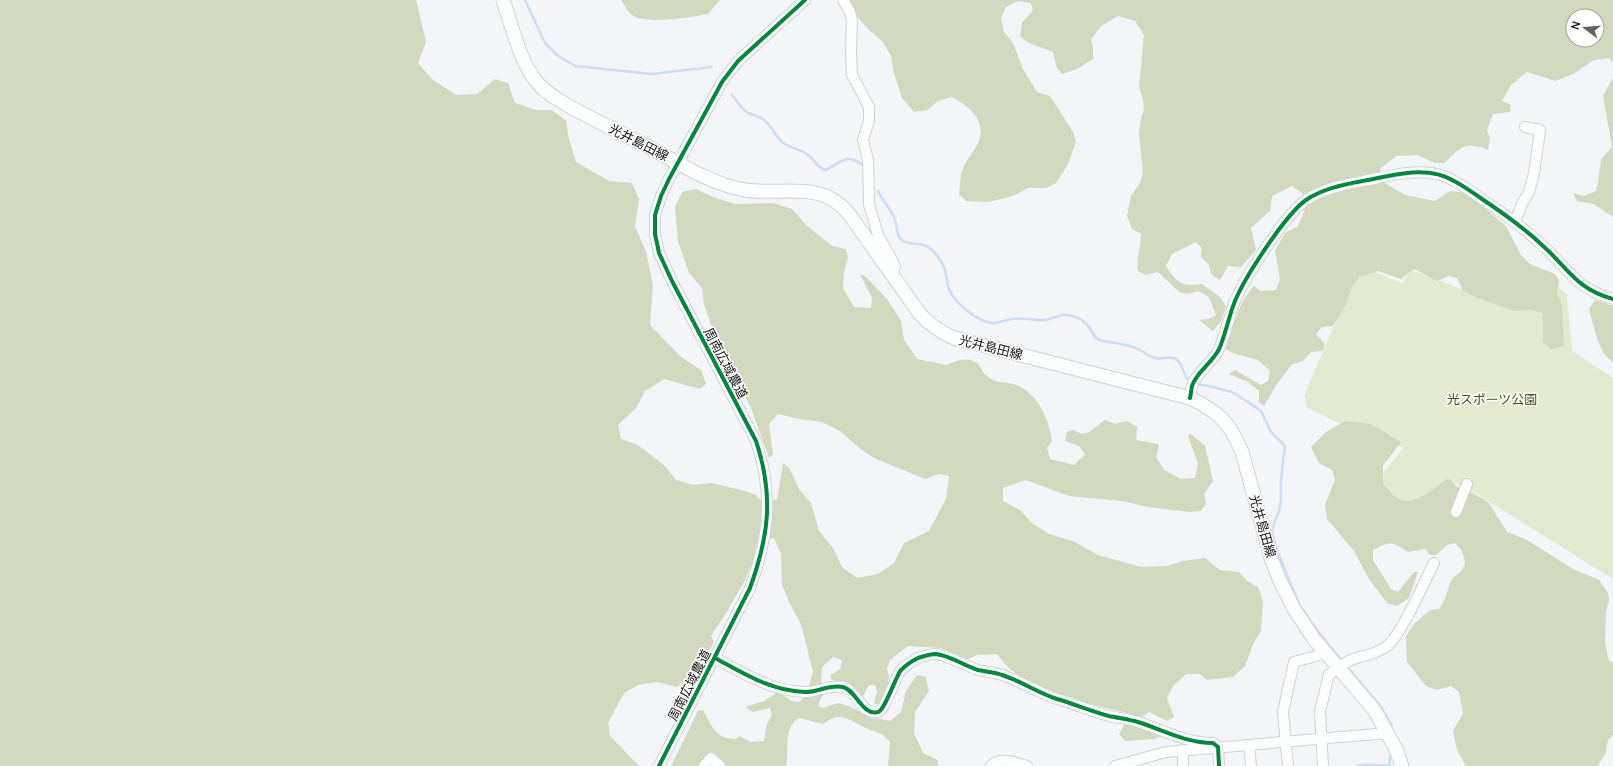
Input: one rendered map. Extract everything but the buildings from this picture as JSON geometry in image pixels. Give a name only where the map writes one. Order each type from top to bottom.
[{"type":"main road","name":"光井島田線","points":[[503,0],[528,70],[536,82],[548,94],[581,113],[712,180],[743,190],[761,192],[800,191],[814,192],[828,196],[842,205],[907,297],[931,326],[954,338],[1190,398],[1209,407],[1229,426],[1236,437],[1242,452],[1271,558],[1280,581],[1294,609],[1314,639],[1375,711],[1396,749],[1402,766]]},
{"type":"street","name":"周南広域農道","points":[[659,766],[750,588],[759,563],[766,534],[768,510],[767,488],[762,461],[756,441],[672,281],[659,253],[655,234],[655,215],[661,196],[678,162],[722,82],[738,61],[805,0]]},
{"type":"street","points":[[843,0],[850,12],[852,21],[852,75],[869,107],[869,121],[863,140],[868,160],[869,204],[878,235],[891,258],[894,268],[892,274]]},
{"type":"street","points":[[1515,222],[1522,204],[1529,192],[1534,174],[1540,130],[1525,127]]},
{"type":"street","points":[[1190,398],[1192,386],[1196,379],[1220,348],[1236,300],[1246,279],[1275,235],[1306,200],[1322,192],[1352,184],[1397,174],[1422,171],[1437,173],[1454,180],[1515,222],[1543,245],[1583,286],[1592,292],[1613,299]]},
{"type":"street","points":[[1456,512],[1467,484]]},
{"type":"street","points":[[1323,766],[1320,711],[1329,674],[1339,669],[1347,662],[1371,655],[1387,646],[1398,632],[1434,563]]},
{"type":"street","points":[[1288,766],[1283,712],[1294,662],[1316,656],[1324,651]]},
{"type":"street","points":[[715,658],[771,686],[803,692],[810,692],[834,686],[847,688],[864,707],[871,712],[877,712],[881,710],[884,705],[895,680],[902,670],[912,661],[934,654],[944,656],[979,670],[1001,674],[1053,698],[1110,716],[1138,722],[1169,734],[1199,743],[1213,743],[1218,748],[1220,766]]},
{"type":"street","points":[[1115,766],[1146,761],[1166,752],[1388,733]]},
{"type":"street","points":[[1249,745],[1250,766]]},
{"type":"street","points":[[1183,750],[1183,766]]},
{"type":"street","points":[[704,766],[711,758],[720,766]]},
{"type":"street","points":[[992,766],[994,763],[1002,760],[1027,766]]},
{"type":"green space","points":[[0,0],[416,0],[426,42],[418,63],[432,79],[456,95],[477,94],[495,79],[508,83],[515,103],[536,110],[552,110],[566,121],[569,139],[576,162],[609,181],[632,183],[639,199],[635,226],[646,252],[653,285],[650,325],[681,357],[701,370],[706,384],[700,389],[664,379],[645,391],[636,408],[618,425],[621,439],[638,445],[665,466],[676,480],[693,485],[712,483],[745,491],[756,495],[764,504],[777,499],[783,463],[790,469],[799,489],[811,503],[819,531],[833,548],[842,567],[857,578],[878,574],[894,563],[904,543],[929,531],[946,499],[949,476],[939,474],[925,479],[874,458],[858,447],[840,431],[822,422],[778,414],[769,424],[773,455],[769,458],[751,408],[713,330],[704,304],[702,288],[689,273],[678,241],[675,207],[682,192],[696,189],[713,197],[735,204],[773,203],[792,209],[806,225],[832,246],[846,249],[848,258],[844,272],[843,288],[854,307],[871,308],[872,298],[860,274],[866,277],[887,299],[901,321],[904,340],[917,359],[947,365],[958,360],[971,360],[978,364],[985,375],[997,381],[1016,385],[1030,394],[1041,408],[1048,425],[1052,441],[1047,448],[1050,459],[1074,465],[1085,454],[1079,446],[1065,441],[1067,432],[1073,430],[1082,434],[1089,432],[1105,420],[1115,424],[1127,421],[1137,427],[1136,440],[1158,444],[1159,447],[1156,457],[1164,470],[1181,479],[1195,478],[1198,464],[1188,436],[1190,433],[1205,446],[1213,481],[1204,494],[1206,503],[1201,511],[1190,512],[1148,507],[1122,501],[1069,496],[1026,480],[1003,488],[1003,501],[1020,510],[1032,523],[1049,534],[1073,541],[1098,555],[1141,567],[1167,566],[1183,561],[1205,558],[1220,570],[1239,572],[1247,581],[1258,587],[1263,601],[1261,631],[1254,642],[1245,666],[1233,677],[1207,680],[1200,674],[1186,674],[1173,686],[1167,698],[1174,717],[1167,721],[1149,712],[1140,718],[1144,728],[1162,736],[1155,739],[1125,741],[1119,734],[1126,722],[1127,713],[1082,702],[1037,686],[1011,670],[997,654],[977,655],[968,659],[941,648],[908,646],[890,660],[887,669],[889,676],[888,686],[880,704],[874,704],[877,691],[875,685],[869,685],[863,696],[859,696],[831,679],[831,675],[840,669],[842,660],[833,657],[822,667],[821,683],[825,685],[828,692],[822,696],[818,706],[823,708],[838,703],[849,706],[871,717],[890,721],[901,712],[906,691],[917,675],[926,677],[929,691],[915,712],[914,733],[923,753],[938,760],[938,766],[888,766],[890,742],[879,733],[840,717],[823,724],[799,718],[794,722],[788,733],[786,766],[725,766],[719,758],[712,756],[697,766],[671,766],[698,711],[703,710],[712,726],[723,737],[736,739],[739,736],[751,742],[764,741],[767,724],[772,715],[770,708],[753,712],[745,707],[764,701],[778,692],[792,701],[799,702],[806,696],[813,672],[801,624],[789,602],[782,584],[781,554],[774,538],[762,540],[744,582],[711,636],[714,642],[695,674],[677,687],[657,682],[638,685],[624,693],[608,723],[610,736],[639,766],[0,766]]},
{"type":"green space","points":[[621,0],[720,0],[708,14],[658,20],[638,18],[632,15]]},
{"type":"green space","points":[[848,0],[1613,0],[1613,63],[1609,58],[1594,60],[1573,74],[1555,81],[1527,72],[1511,85],[1502,101],[1511,105],[1510,112],[1493,114],[1487,130],[1490,138],[1488,150],[1474,146],[1464,147],[1459,149],[1445,163],[1435,163],[1417,155],[1396,156],[1380,169],[1385,183],[1405,195],[1435,201],[1450,191],[1467,193],[1506,226],[1521,255],[1530,264],[1555,274],[1559,280],[1557,294],[1562,305],[1564,346],[1551,349],[1543,342],[1543,313],[1531,310],[1514,311],[1475,297],[1463,291],[1457,278],[1449,276],[1437,281],[1414,269],[1401,279],[1378,271],[1359,277],[1352,287],[1345,306],[1333,326],[1322,327],[1316,334],[1325,344],[1323,351],[1311,352],[1303,361],[1291,365],[1275,387],[1264,406],[1259,402],[1259,391],[1248,382],[1229,374],[1235,370],[1261,385],[1268,381],[1270,371],[1258,360],[1232,353],[1226,349],[1240,307],[1248,292],[1254,286],[1260,291],[1276,290],[1280,279],[1275,251],[1285,233],[1298,226],[1305,209],[1303,194],[1292,186],[1272,196],[1270,211],[1251,228],[1256,250],[1241,267],[1228,266],[1220,280],[1211,274],[1209,265],[1201,257],[1202,248],[1196,242],[1172,254],[1166,266],[1177,280],[1189,285],[1202,284],[1220,297],[1226,307],[1221,321],[1213,331],[1199,320],[1209,319],[1216,315],[1209,297],[1198,291],[1188,294],[1179,292],[1158,272],[1146,275],[1138,271],[1141,234],[1132,229],[1127,216],[1131,196],[1140,183],[1143,172],[1139,134],[1141,118],[1144,110],[1139,87],[1144,35],[1135,21],[1118,16],[1101,26],[1091,39],[1093,59],[1077,69],[1062,74],[1057,68],[1053,52],[1031,44],[1020,36],[1022,23],[1033,10],[1031,3],[1018,1],[1006,7],[1001,18],[1004,32],[1013,43],[1023,69],[1037,92],[1050,96],[1073,132],[1076,142],[1068,164],[1056,183],[1046,188],[1028,188],[1013,196],[988,202],[966,201],[959,194],[963,169],[980,137],[981,129],[976,116],[965,105],[952,97],[938,101],[927,110],[914,112],[902,98],[893,70],[891,56],[882,41],[868,29],[855,14]]},
{"type":"green space","points":[[1613,77],[1613,217],[1594,204],[1577,201],[1573,193],[1584,196],[1596,191],[1601,159],[1612,147],[1603,96]]},
{"type":"green space","name":"光スポーツ公園","points":[[1411,270],[1506,306],[1555,285],[1567,294],[1572,351],[1613,378],[1613,579],[1475,493],[1456,484],[1420,515],[1370,490],[1403,448],[1362,429],[1344,425],[1307,408],[1304,396],[1355,276],[1372,271],[1402,283]]},
{"type":"green space","points":[[1595,300],[1613,306],[1613,362],[1604,353],[1595,331],[1589,309]]},
{"type":"green space","points":[[1345,421],[1371,424],[1401,442],[1383,466],[1383,484],[1397,498],[1405,501],[1411,501],[1432,491],[1448,478],[1457,487],[1473,493],[1489,503],[1507,532],[1527,540],[1573,569],[1599,580],[1608,593],[1609,600],[1606,611],[1605,642],[1609,661],[1613,662],[1613,735],[1608,740],[1605,755],[1597,766],[1466,766],[1457,750],[1453,730],[1463,714],[1459,692],[1451,686],[1437,690],[1426,686],[1407,662],[1406,636],[1413,625],[1430,610],[1439,609],[1445,600],[1451,580],[1461,571],[1465,564],[1464,556],[1455,543],[1447,545],[1436,555],[1430,555],[1425,549],[1408,552],[1394,544],[1383,545],[1373,550],[1373,560],[1391,589],[1398,592],[1414,572],[1418,572],[1409,598],[1397,606],[1387,603],[1369,579],[1354,551],[1327,519],[1325,505],[1335,480],[1332,470],[1319,463],[1311,447],[1326,432]]},
{"type":"waterway","points":[[525,0],[545,43],[557,55],[575,66],[652,74],[712,67]]},
{"type":"waterway","points":[[732,95],[741,107],[748,113],[761,118],[766,122],[779,139],[788,146],[805,153],[823,169],[826,170],[841,161],[849,159],[859,162],[865,167]]},
{"type":"waterway","points":[[878,191],[894,217],[900,238],[906,242],[930,248],[934,252],[944,266],[950,291],[958,302],[976,317],[993,323],[1011,319],[1048,320],[1063,315],[1075,317],[1083,321],[1097,339],[1133,347],[1155,358],[1160,359],[1169,357],[1178,360],[1187,378],[1192,383]]},
{"type":"waterway","points":[[1196,384],[1232,392],[1261,411],[1271,432],[1285,446],[1281,479],[1281,500],[1272,532],[1278,553],[1300,606],[1341,660]]},
{"type":"waterway","points":[[1349,669],[1381,707],[1392,726]]},
{"type":"waterway","points":[[1389,766],[1391,752]]},
{"type":"waterway","points":[[1357,766],[1388,765]]},
{"type":"cycle path","points":[[659,766],[750,588],[765,533],[767,498],[762,461],[756,441],[672,281],[659,253],[655,234],[655,215],[661,196],[669,179],[722,82],[738,61],[805,0]]},
{"type":"cycle path","points":[[1190,398],[1194,381],[1214,357],[1220,347],[1240,290],[1266,247],[1297,208],[1314,195],[1332,188],[1388,176],[1417,172],[1436,174],[1445,177],[1465,187],[1521,227],[1542,245],[1581,284],[1600,295],[1613,299]]},
{"type":"cycle path","points":[[715,658],[769,685],[792,691],[809,692],[838,686],[843,687],[848,689],[863,707],[872,712],[878,712],[884,706],[901,670],[905,666],[922,657],[934,654],[941,655],[978,670],[996,673],[1050,696],[1096,712],[1138,722],[1193,741],[1213,743],[1218,747],[1219,766]]}]
